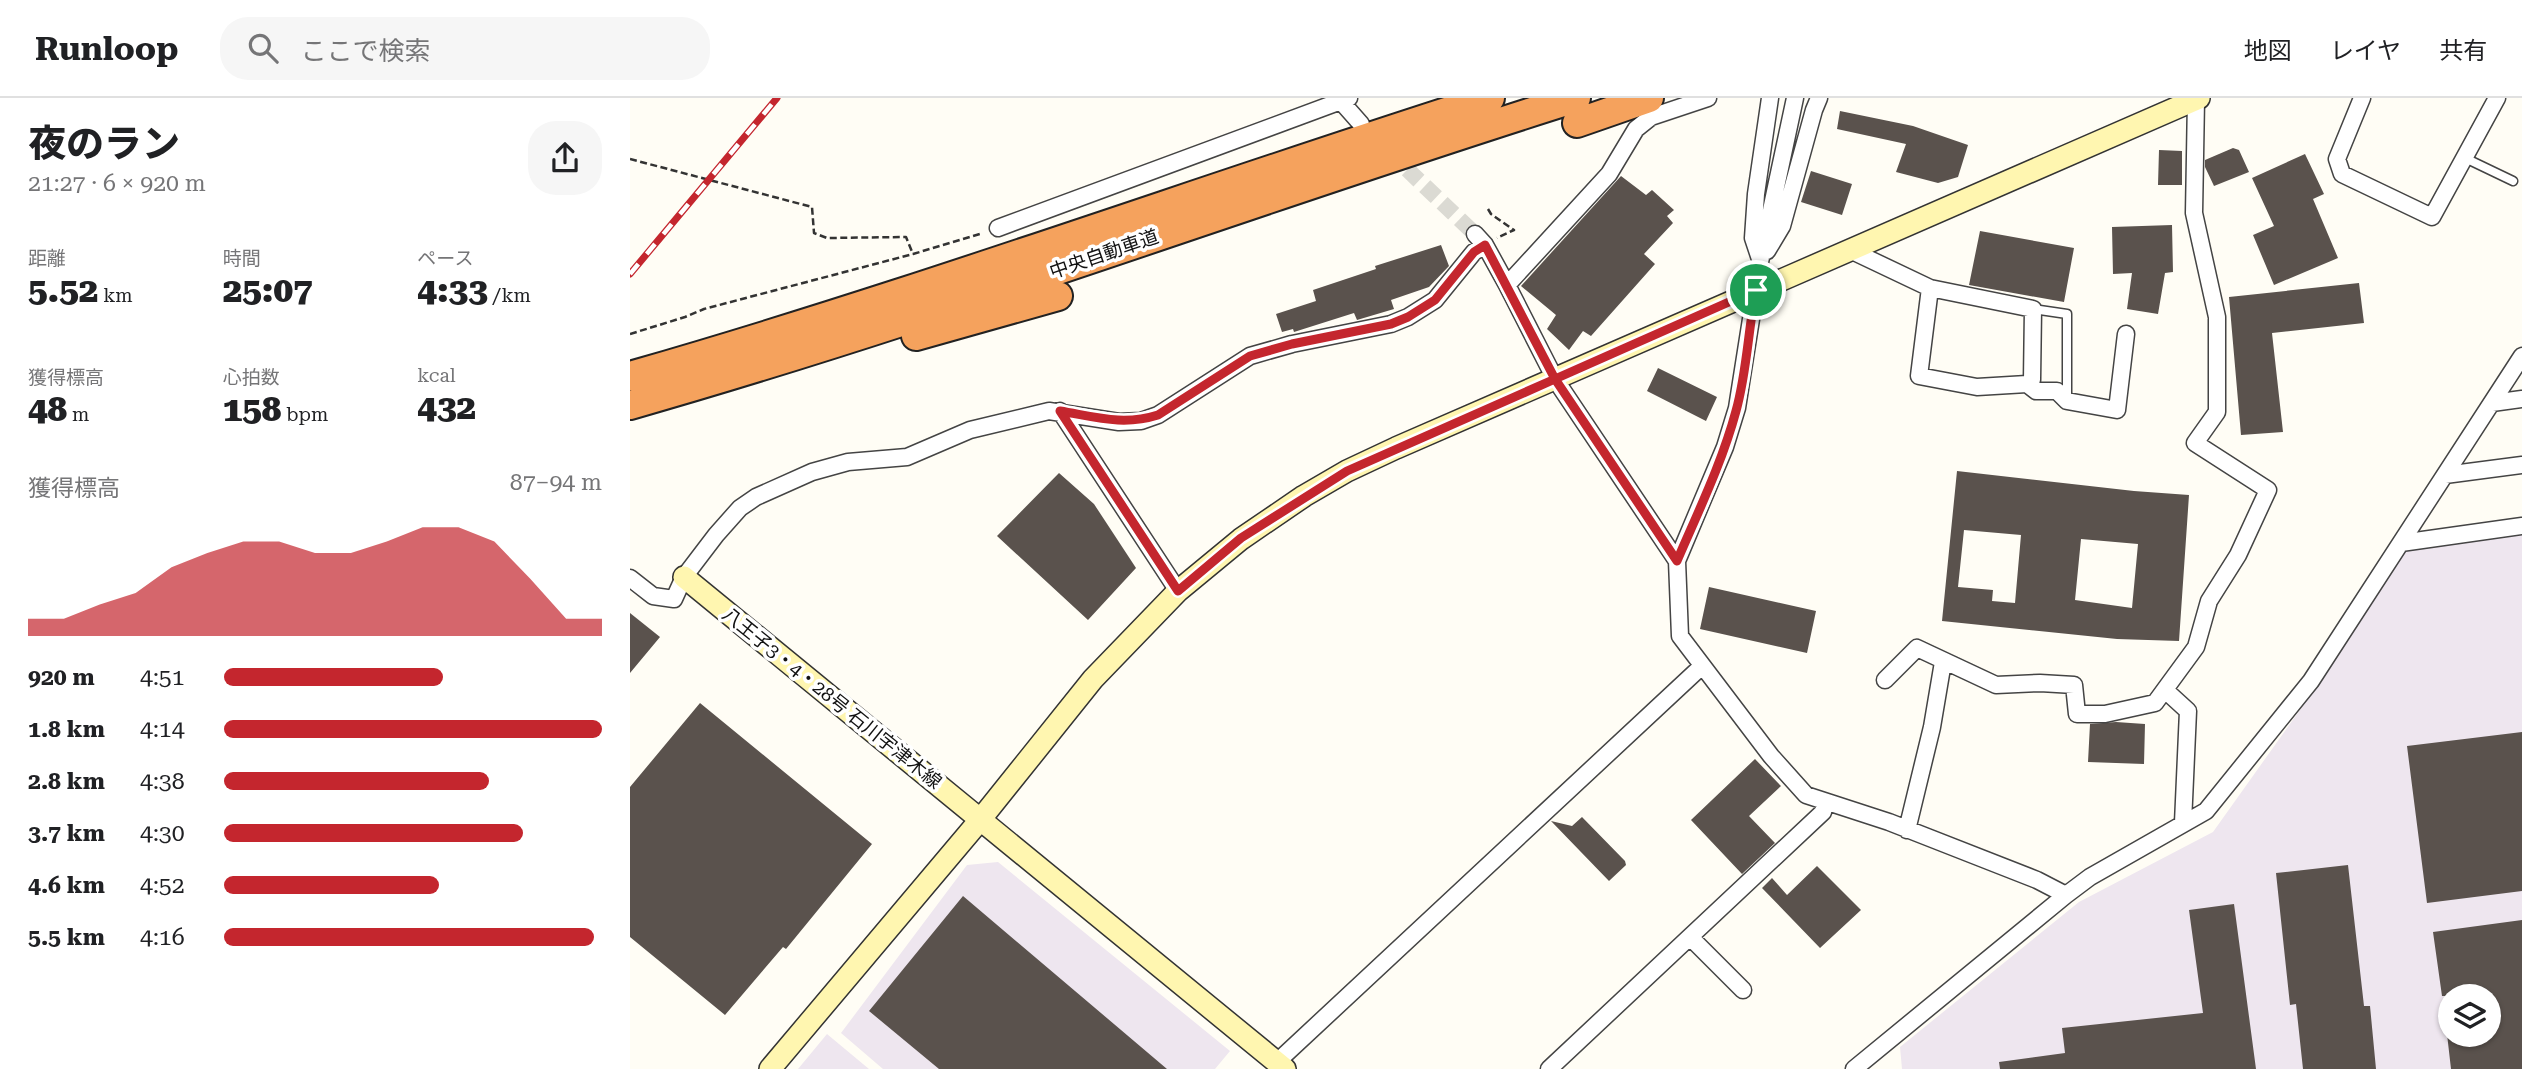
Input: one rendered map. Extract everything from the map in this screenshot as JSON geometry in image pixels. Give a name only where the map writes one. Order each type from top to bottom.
[{"type":"highway","name":"中央自動車道","points":[[630,405],[1577,110],[1648,98]]},
{"type":"highway","name":"中央自動車道","points":[[630,376],[718,351],[1070,238],[1482,100]]},
{"type":"highway","points":[[630,405],[837,359],[1058,296]]},
{"type":"street","points":[[1507,285],[1609,174],[1636,129],[1651,117],[1707,98]]},
{"type":"street","points":[[1760,261],[1753,238],[1756,194],[1770,98]]},
{"type":"street","points":[[1795,98],[1760,261],[1737,408],[1726,447],[1677,561],[1680,636],[1800,791],[1825,803],[1889,822],[2037,880],[2066,895]]},
{"type":"street","points":[[1760,261],[1783,226],[1819,98]]},
{"type":"street","points":[[2362,98],[2337,159],[2343,174],[2432,217],[2497,98]]},
{"type":"street","points":[[998,228],[1343,99],[1361,124]]},
{"type":"street","points":[[770,1069],[980,820],[1093,678],[1178,591],[1241,538],[1347,471],[2197,99]]},
{"type":"street","points":[[1885,680],[1917,648],[1996,685],[2074,685],[2077,714],[2105,714],[2155,703],[2196,647],[2209,601],[2238,555],[2268,489],[2195,443],[2217,412],[2218,334],[2217,317],[2194,212],[2194,123],[2197,99]]},
{"type":"street","points":[[1480,239],[1555,379],[1677,561]]},
{"type":"street","points":[[630,578],[653,596],[674,599],[684,577],[740,508],[755,497],[831,465],[907,457],[970,430],[1049,411],[1119,422],[1141,421],[1158,415],[1250,356],[1292,344],[1391,324],[1435,300],[1474,252],[1480,239]]},
{"type":"street","points":[[1850,250],[1930,288],[2033,309],[2032,380],[2027,384],[1977,387],[1919,376],[1930,288]]},
{"type":"street","points":[[2027,384],[2036,391],[2057,391],[2067,401],[2117,410],[2126,334]]},
{"type":"street","points":[[1854,1069],[2090,877],[2206,811],[2311,681],[2522,356]]},
{"type":"street","points":[[2492,402],[2522,400]]},
{"type":"street","points":[[1060,411],[1178,591]]},
{"type":"street","points":[[2445,474],[2522,465]]},
{"type":"street","points":[[2400,543],[2522,526]]},
{"type":"street","name":"八王子3・4・28号 石川宇津木線","points":[[684,577],[1281,1066]]},
{"type":"street","points":[[1907,830],[1933,727],[1943,662]]},
{"type":"street","points":[[1281,1066],[1702,666]]},
{"type":"street","points":[[2165,690],[2188,710],[2183,823]]},
{"type":"street","points":[[1549,1069],[1823,812],[1825,803]]},
{"type":"street","points":[[1690,937],[1743,990]]},
{"type":"lane","points":[[2465,158],[2513,181]]},
{"type":"lane","points":[[2033,309],[2067,314],[2067,401]]},
{"type":"path","points":[[630,159],[812,207],[814,233],[827,238],[905,237],[913,254]]},
{"type":"path","points":[[1480,239],[1514,230],[1488,209]]},
{"type":"path","points":[[630,334],[704,309],[913,254],[998,228]]},
{"type":"shaded area","points":[[2522,535],[2522,1069],[1902,1069],[1900,1047],[2079,902],[2213,832],[2312,693],[2406,550]]},
{"type":"shaded area","points":[[998,862],[1230,1051],[1215,1069],[883,1069],[841,1033],[967,865]]},
{"type":"shaded area","points":[[827,1034],[869,1069],[798,1069]]},
{"type":"building","points":[[1840,111],[1913,126],[1968,145],[1958,177],[1938,183],[1896,172],[1906,144],[1837,129]]},
{"type":"building","points":[[2233,148],[2239,150],[2249,172],[2214,186],[2205,167],[2205,160]]},
{"type":"building","points":[[2159,150],[2182,151],[2182,185],[2158,185]]},
{"type":"building","points":[[2305,154],[2324,194],[2313,199],[2338,258],[2274,285],[2253,235],[2274,226],[2252,178]]},
{"type":"building","points":[[1811,171],[1852,184],[1842,215],[1801,202]]},
{"type":"building","points":[[1621,176],[1646,195],[1652,190],[1674,210],[1667,216],[1673,223],[1644,254],[1655,264],[1591,336],[1583,331],[1569,350],[1547,329],[1556,315],[1521,286]]},
{"type":"building","points":[[2172,225],[2173,272],[2165,273],[2158,314],[2127,309],[2132,273],[2113,274],[2112,227]]},
{"type":"building","points":[[1980,231],[2074,248],[2064,302],[1969,285]]},
{"type":"building","points":[[1441,245],[1449,266],[1429,287],[1391,300],[1394,309],[1357,320],[1354,313],[1294,332],[1293,329],[1282,332],[1276,314],[1316,301],[1313,290]]},
{"type":"building","points":[[2359,283],[2364,323],[2272,333],[2283,432],[2241,435],[2229,297]]},
{"type":"building","points":[[1658,368],[1717,397],[1706,421],[1647,391]]},
{"type":"building","points":[[1957,471],[2189,495],[2179,641],[2117,639],[1942,621]],"holes":[[[1964,530],[2021,535],[2015,603],[1992,601],[1993,590],[1958,587]],[[2081,539],[2138,544],[2132,608],[2075,600]]]},
{"type":"building","points":[[1059,473],[1094,504],[1136,568],[1088,620],[997,536]]},
{"type":"building","points":[[1709,587],[1816,611],[1807,653],[1700,629]]},
{"type":"building","points":[[630,613],[660,637],[630,673]]},
{"type":"building","points":[[700,703],[872,844],[786,949],[783,947],[725,1015],[630,937],[630,787]]},
{"type":"building","points":[[2090,724],[2145,724],[2144,764],[2088,762]]},
{"type":"building","points":[[2522,732],[2522,891],[2427,903],[2407,746]]},
{"type":"building","points":[[1755,759],[1781,786],[1749,816],[1775,843],[1742,874],[1691,820]]},
{"type":"building","points":[[1582,817],[1625,861],[1626,865],[1609,881],[1551,821],[1572,826]]},
{"type":"building","points":[[2348,865],[2364,1006],[2370,1006],[2376,1069],[2303,1069],[2296,1004],[2290,1005],[2276,873]]},
{"type":"building","points":[[1817,866],[1861,910],[1820,948],[1762,888],[1772,878],[1787,895]]},
{"type":"building","points":[[963,896],[1167,1069],[939,1069],[869,1011]]},
{"type":"building","points":[[2234,904],[2256,1069],[2000,1069],[1999,1062],[2065,1053],[2062,1028],[2203,1013],[2189,910]]},
{"type":"building","points":[[2522,920],[2522,1069],[2451,1069],[2448,1047],[2501,1047],[2501,984],[2440,984],[2433,932]]},
{"type":"tunnel","points":[[1390,153],[1475,234]]},
{"type":"railway","points":[[630,274],[777,98]]},
{"type":"route","points":[[1756,290],[1555,379],[1485,245],[1474,252],[1435,300],[1391,324],[1292,344],[1250,356],[1158,415],[1141,421],[1119,422],[1060,411],[1178,591],[1241,538],[1347,471],[1555,379],[1677,561],[1726,447],[1737,408],[1756,290]]}]
